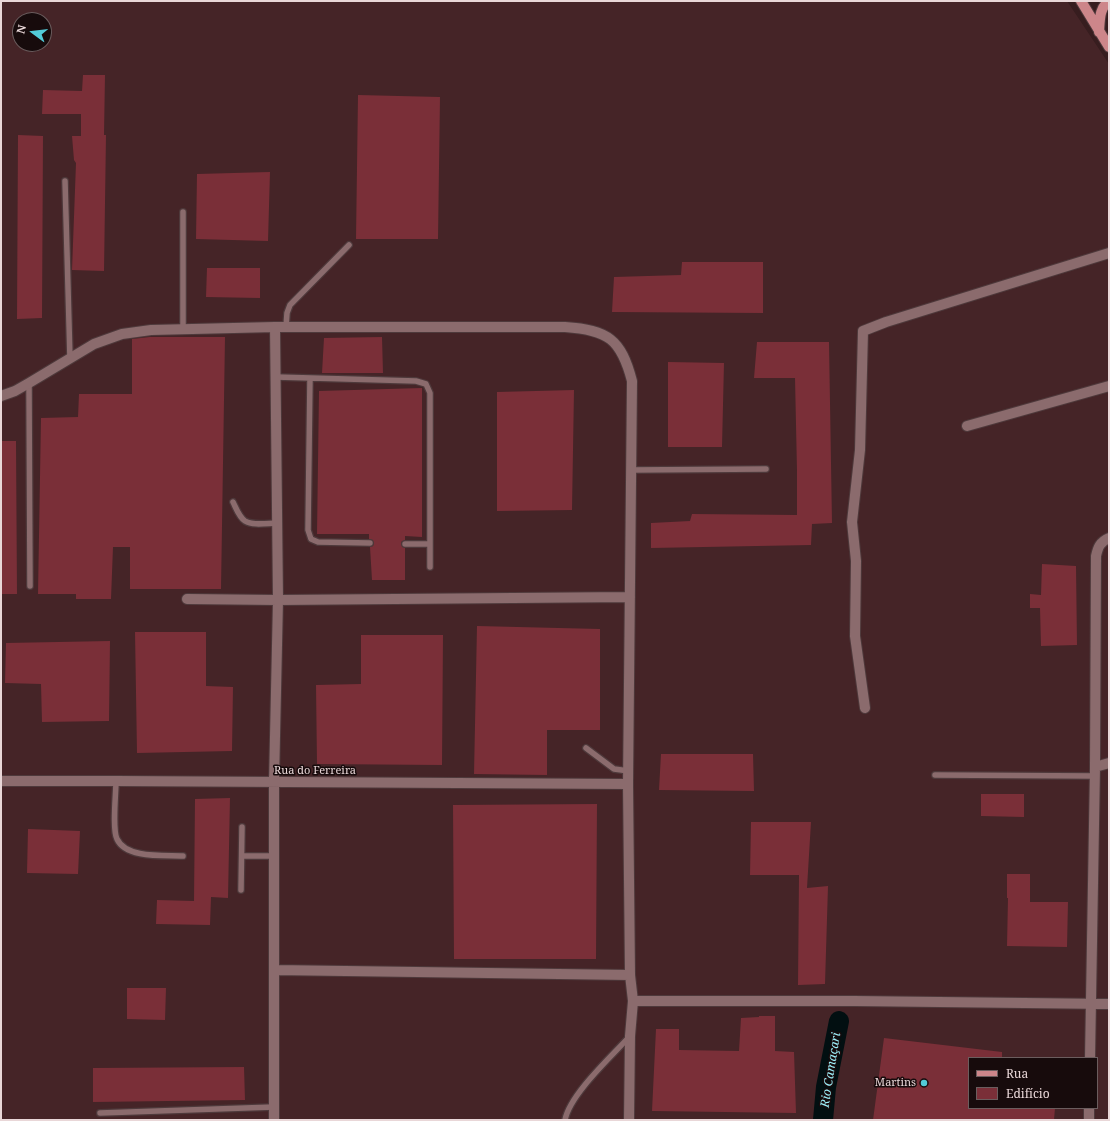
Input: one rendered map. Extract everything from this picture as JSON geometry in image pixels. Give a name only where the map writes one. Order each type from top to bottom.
[{"type":"main road","points":[[1081,1],[1109,47]]},
{"type":"main road","points":[[1099,32],[1100,15],[1104,5],[1109,1]]},
{"type":"street","points":[[865,708],[855,636],[856,561],[852,522],[860,450],[863,331],[886,322],[1109,252]]},
{"type":"street","points":[[274,1120],[274,782],[278,600],[275,327]]},
{"type":"street","points":[[1,396],[16,391],[94,344],[122,334],[152,330],[275,327],[566,328],[586,329],[600,332],[613,341],[628,364],[632,381],[628,784],[630,975],[633,1001],[630,1036],[629,1120]]},
{"type":"street","points":[[967,426],[1109,386]]},
{"type":"street","points":[[1090,1057],[1095,771],[1096,556],[1102,541],[1109,538]]},
{"type":"street","points":[[187,599],[278,600],[630,597]]},
{"type":"street","points":[[1095,771],[1109,763]]},
{"type":"street","name":"Rua do Ferreira","points":[[1,781],[628,784]]},
{"type":"street","points":[[274,970],[630,975]]},
{"type":"street","points":[[633,1001],[854,1001],[1109,1004]]},
{"type":"street","points":[[1089,1109],[1089,1120]]},
{"type":"lane","points":[[65,181],[70,359]]},
{"type":"lane","points":[[183,212],[183,329]]},
{"type":"lane","points":[[286,327],[287,313],[290,305],[350,245]]},
{"type":"lane","points":[[276,377],[416,381],[426,384],[430,393],[430,567]]},
{"type":"lane","points":[[310,378],[308,530],[311,539],[318,542],[370,543]]},
{"type":"lane","points":[[29,383],[30,586]]},
{"type":"lane","points":[[631,470],[766,469]]},
{"type":"lane","points":[[233,502],[239,514],[245,521],[253,523],[277,523]]},
{"type":"lane","points":[[405,544],[430,544]]},
{"type":"lane","points":[[586,748],[614,769],[628,771]]},
{"type":"lane","points":[[935,775],[1095,771]]},
{"type":"lane","points":[[116,781],[115,830],[117,840],[122,846],[132,852],[142,854],[183,856]]},
{"type":"lane","points":[[241,890],[242,827]]},
{"type":"lane","points":[[242,856],[274,856]]},
{"type":"lane","points":[[565,1120],[566,1115],[576,1097],[630,1036]]},
{"type":"lane","points":[[100,1113],[274,1107]]},
{"type":"shaded area","points":[[1,1],[1067,1],[1109,64],[1109,1120],[1,1120]]},
{"type":"building","points":[[83,75],[105,75],[104,135],[106,135],[104,271],[72,270],[76,163],[74,160],[72,136],[81,136],[81,114],[42,114],[43,90],[82,91]]},
{"type":"building","points":[[358,95],[440,97],[438,239],[356,239]]},
{"type":"building","points":[[18,135],[43,136],[42,318],[17,319]]},
{"type":"building","points":[[270,172],[268,241],[196,239],[197,174]]},
{"type":"building","points":[[682,262],[763,262],[763,313],[612,312],[614,277],[681,275]]},
{"type":"building","points":[[207,268],[260,268],[260,298],[206,297]]},
{"type":"building","points":[[150,337],[225,337],[221,589],[130,589],[130,547],[113,547],[111,599],[76,599],[76,594],[38,594],[41,418],[78,417],[79,394],[132,394],[132,339]]},
{"type":"building","points":[[382,337],[383,373],[322,373],[324,338]]},
{"type":"building","points":[[757,342],[829,342],[832,523],[812,524],[811,545],[651,548],[651,523],[690,521],[692,514],[797,515],[795,378],[754,378]]},
{"type":"building","points":[[668,362],[724,363],[722,447],[668,447]]},
{"type":"building","points":[[422,388],[422,537],[405,536],[405,540],[401,542],[402,546],[405,548],[405,580],[372,580],[370,547],[373,546],[374,543],[369,539],[369,534],[317,534],[319,391]]},
{"type":"building","points":[[574,390],[572,510],[497,511],[497,392]]},
{"type":"building","points":[[1,441],[16,441],[17,594],[1,594]]},
{"type":"building","points":[[1042,564],[1076,566],[1077,645],[1041,646],[1040,608],[1030,608],[1030,594],[1041,595]]},
{"type":"building","points":[[477,626],[600,629],[600,730],[547,730],[547,775],[474,774]]},
{"type":"building","points":[[135,632],[206,632],[206,686],[233,687],[232,751],[137,753]]},
{"type":"building","points":[[361,635],[443,635],[442,765],[317,764],[316,685],[361,684]]},
{"type":"building","points":[[110,641],[109,721],[42,722],[41,684],[5,683],[6,643]]},
{"type":"building","points":[[661,754],[753,754],[754,791],[659,790]]},
{"type":"building","points":[[981,794],[1024,794],[1024,817],[981,816]]},
{"type":"building","points":[[230,798],[228,898],[211,897],[210,925],[156,924],[157,900],[194,901],[195,799]]},
{"type":"building","points":[[597,804],[596,959],[454,959],[453,805]]},
{"type":"building","points":[[751,822],[811,822],[807,888],[828,886],[825,984],[798,985],[799,875],[750,875]]},
{"type":"building","points":[[28,829],[80,831],[78,874],[27,873]]},
{"type":"building","points":[[1007,874],[1030,874],[1030,902],[1068,902],[1067,947],[1007,946]]},
{"type":"building","points":[[127,988],[166,988],[165,1020],[127,1019]]},
{"type":"building","points":[[775,1016],[775,1051],[794,1052],[796,1113],[652,1111],[656,1029],[679,1029],[679,1050],[739,1051],[741,1018]]},
{"type":"building","name":"Martins","points":[[884,1038],[1002,1052],[1002,1057],[968,1057],[968,1109],[1055,1109],[1054,1120],[873,1120]]},
{"type":"building","points":[[244,1067],[245,1100],[93,1102],[93,1068]]},
{"type":"waterway","name":"Rio Camaçari","points":[[823,1120],[826,1087],[839,1021]]},
{"type":"place","name":"Martins","points":[[924,1083]]}]
